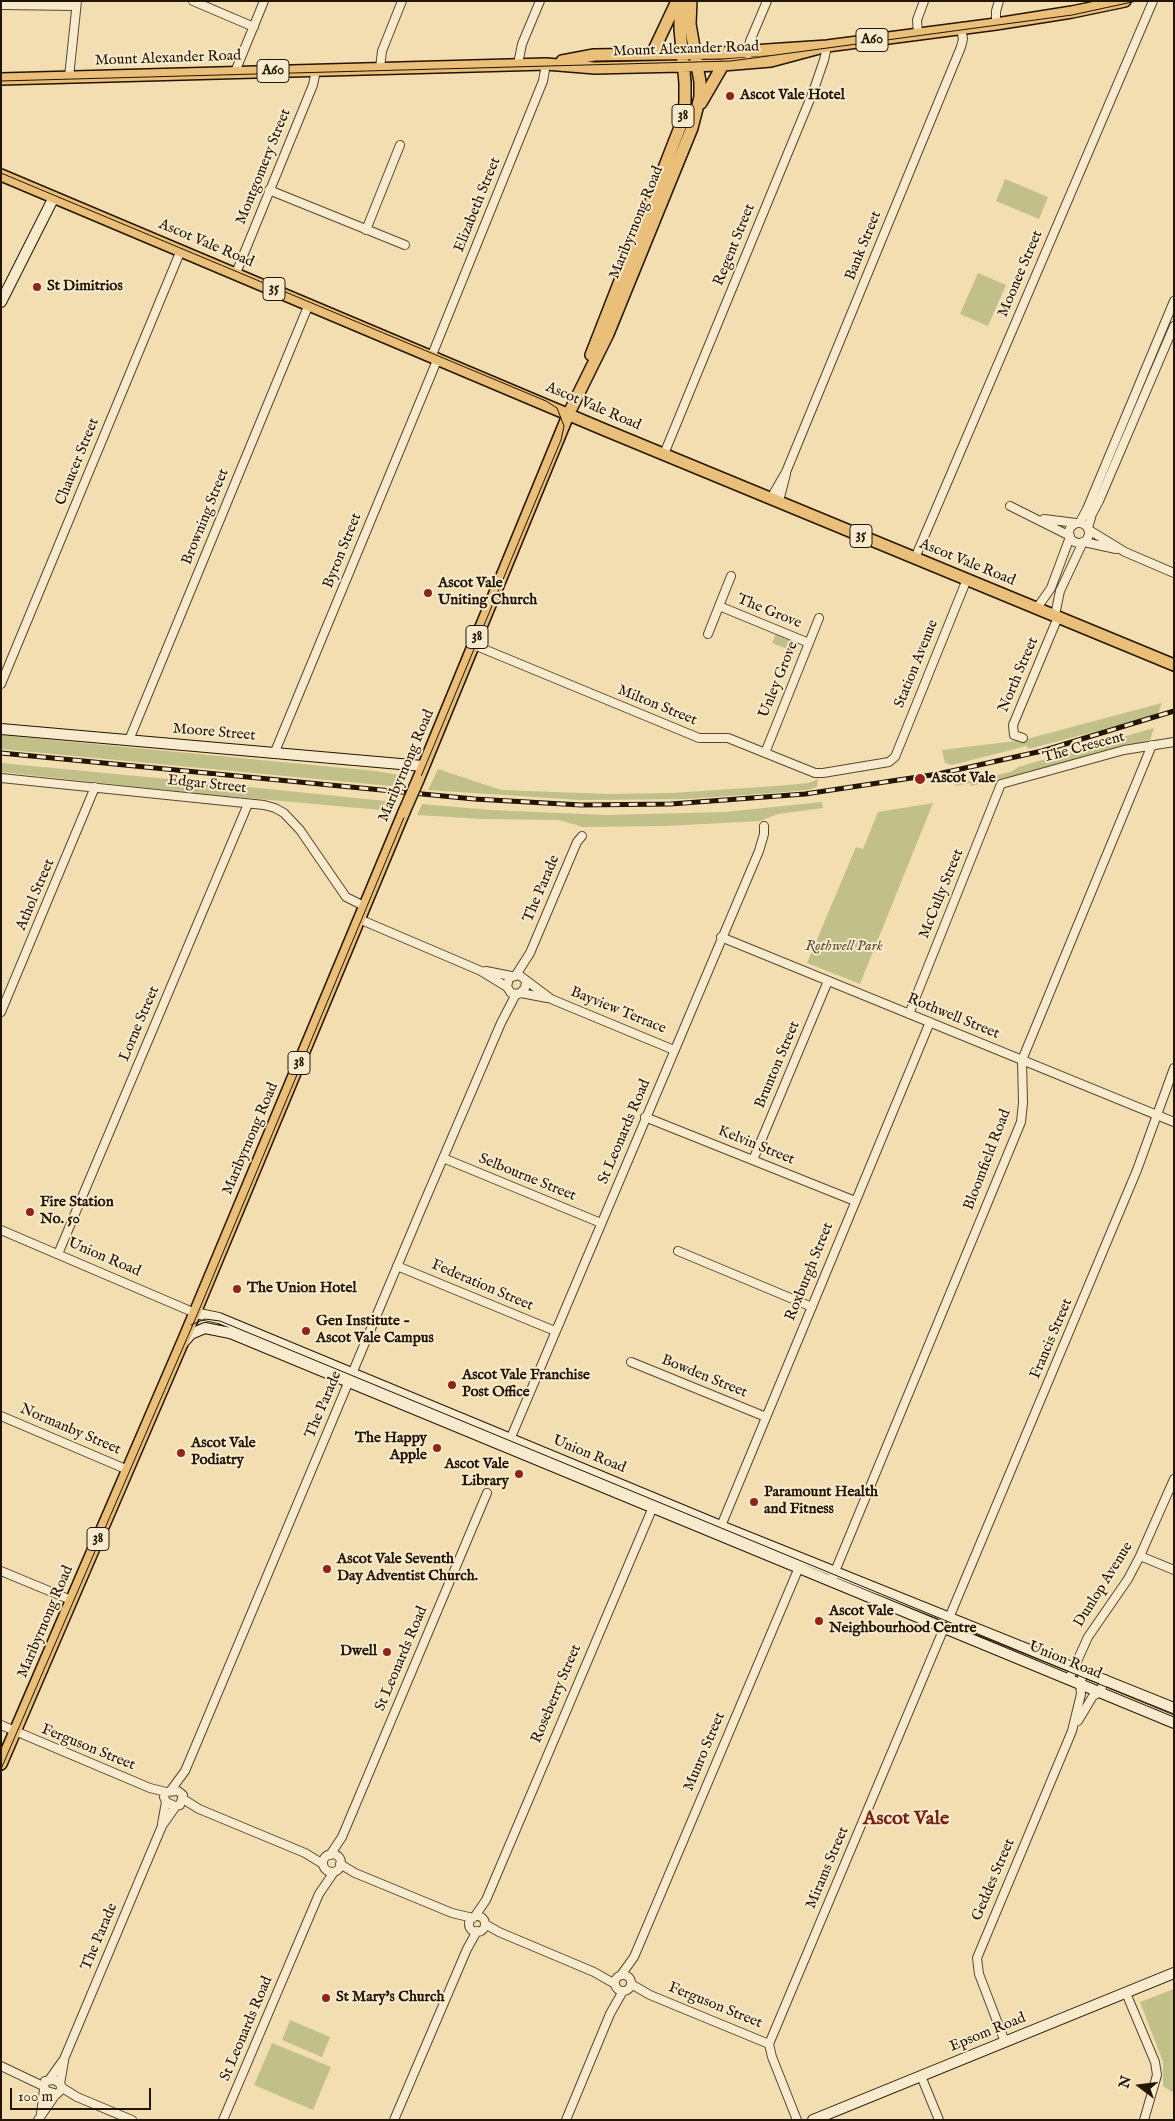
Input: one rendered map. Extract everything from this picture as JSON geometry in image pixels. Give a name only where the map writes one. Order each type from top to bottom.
[{"type":"main road","name":"38","points":[[678,1],[684,67]]},
{"type":"main road","points":[[652,54],[678,1]]},
{"type":"main road","name":"38","points":[[691,1],[690,24],[699,66]]},
{"type":"main road","name":"Mount Alexander Road","points":[[546,64],[594,55],[749,51],[826,46],[996,24],[1072,12],[1125,1]]},
{"type":"main road","name":"Mount Alexander Road","points":[[1,78],[518,64],[595,68],[684,67],[750,64],[771,61],[826,46]]},
{"type":"main road","points":[[698,107],[723,65]]},
{"type":"main road","name":"Maribyrnong Road","points":[[1,1764],[188,1330],[198,1316],[201,1299],[569,413],[608,334],[686,144],[698,107],[699,66]]},
{"type":"main road","name":"Maribyrnong Road","points":[[581,386],[598,331],[678,136],[686,102],[684,67]]},
{"type":"main road","name":"Ascot Vale Road","points":[[1,175],[435,356],[664,454],[1174,665]]},
{"type":"street","points":[[193,1],[254,27]]},
{"type":"street","points":[[235,72],[264,1]]},
{"type":"street","points":[[380,68],[382,51],[402,1]]},
{"type":"street","points":[[518,64],[522,44],[540,1]]},
{"type":"street","points":[[750,64],[750,41],[767,1]]},
{"type":"street","points":[[918,34],[917,20],[924,1]]},
{"type":"street","points":[[996,24],[999,1]]},
{"type":"street","name":"Moonee Street","points":[[914,558],[1153,1]]},
{"type":"street","points":[[1,5],[76,4],[69,77]]},
{"type":"street","name":"Bank Street","points":[[775,500],[777,486],[786,472],[961,47],[963,39],[961,28]]},
{"type":"street","name":"Regent Street","points":[[664,454],[813,92],[824,60],[826,46]]},
{"type":"street","name":"Elizabeth Street","points":[[435,356],[543,81],[546,64]]},
{"type":"street","name":"Montgomery Street","points":[[236,273],[313,85],[316,70]]},
{"type":"street","points":[[366,230],[400,145]]},
{"type":"street","points":[[270,190],[405,245]]},
{"type":"street","points":[[1,302],[54,197]]},
{"type":"street","name":"Chaucer Street","points":[[1,684],[181,250]]},
{"type":"street","points":[[1036,608],[1051,588],[1070,536],[1070,529],[1078,523],[1087,509],[1174,301]]},
{"type":"street","name":"Browning Street","points":[[129,740],[309,304]]},
{"type":"street","points":[[1083,542],[1088,537],[1092,514],[1174,326]]},
{"type":"street","name":"Byron Street","points":[[274,754],[435,356]]},
{"type":"street","points":[[1142,376],[1151,379]]},
{"type":"street","points":[[1120,427],[1129,430]]},
{"type":"street","points":[[1010,506],[1037,518],[1070,536],[1077,542],[1125,552]]},
{"type":"street","points":[[1037,518],[1078,523],[1125,552],[1174,573]]},
{"type":"street","name":"North Street","points":[[1024,738],[1014,735],[1013,725],[1056,616],[1060,591],[1083,542]]},
{"type":"street","name":"The Grove","points":[[708,634],[731,576]]},
{"type":"street","name":"Station Avenue","points":[[893,759],[967,579]]},
{"type":"street","name":"The Grove","points":[[719,606],[809,643]]},
{"type":"street","name":"Unley Grove","points":[[765,753],[820,618]]},
{"type":"street","name":"Milton Street","points":[[474,645],[699,738],[728,738],[815,773],[886,763],[893,759]]},
{"type":"street","name":"Moore Street","points":[[1,729],[423,766]]},
{"type":"street","name":"The Crescent","points":[[1001,784],[1152,745],[1174,742]]},
{"type":"street","name":"Bloomfield Road","points":[[833,1576],[1021,1122],[1023,1103],[1022,1060],[1152,745]]},
{"type":"street","name":"Edgar Street","points":[[1,778],[264,805],[284,813],[300,830],[341,892],[351,900],[364,906]]},
{"type":"street","name":"McCully Street","points":[[909,1014],[1001,784]]},
{"type":"street","name":"Athol Street","points":[[1,1012],[95,787]]},
{"type":"street","name":"Lorne Street","points":[[58,1254],[248,804]]},
{"type":"street","name":"St Leonards Road","points":[[509,1443],[645,1117],[759,851],[764,834],[764,826]]},
{"type":"street","name":"The Parade","points":[[519,978],[577,842],[582,836]]},
{"type":"street","name":"Bayview Terrace","points":[[359,919],[481,970],[513,991],[551,999],[674,1050]]},
{"type":"street","name":"Rothwell Street","points":[[722,937],[1174,1122]]},
{"type":"street","name":"Bayview Terrace","points":[[481,970],[519,978],[551,999]]},
{"type":"street","points":[[519,978],[525,988],[513,991],[508,981],[519,978]]},
{"type":"street","name":"Brunton Street","points":[[753,1160],[828,981]]},
{"type":"street","name":"The Parade","points":[[40,2117],[46,2084],[64,2059],[162,1826],[180,1801],[185,1771],[513,991]]},
{"type":"street","name":"Roxburgh Street","points":[[719,1530],[930,1022]]},
{"type":"street","name":"Francis Street","points":[[947,1623],[1158,1116],[1174,1068]]},
{"type":"street","name":"Kelvin Street","points":[[645,1117],[855,1201]]},
{"type":"street","name":"Selbourne Street","points":[[443,1158],[601,1223]]},
{"type":"street","name":"Union Road","points":[[1,1230],[198,1316],[230,1332],[351,1377]]},
{"type":"street","points":[[678,1251],[812,1306]]},
{"type":"street","name":"Federation Street","points":[[397,1266],[555,1331]]},
{"type":"street","name":"Union Road","points":[[201,1299],[204,1310],[217,1318],[351,1377],[947,1623],[1069,1679],[1174,1723]]},
{"type":"street","name":"Union Road","points":[[198,1316],[217,1318]]},
{"type":"street","name":"Union Road","points":[[182,1344],[191,1334],[202,1329],[213,1328],[230,1332]]},
{"type":"street","name":"Bowden Street","points":[[631,1362],[766,1417]]},
{"type":"street","name":"Normanby Street","points":[[1,1416],[128,1470]]},
{"type":"street","name":"Dunlop Avenue","points":[[1069,1679],[1088,1637],[1128,1579],[1174,1479]]},
{"type":"street","name":"St Leonards Road","points":[[223,2120],[488,1493]]},
{"type":"street","name":"Roseberry Street","points":[[394,2120],[655,1503]]},
{"type":"street","points":[[1140,1556],[1174,1570]]},
{"type":"street","name":"Munro Street","points":[[566,2120],[801,1563]]},
{"type":"street","points":[[1,1571],[72,1600]]},
{"type":"street","name":"Union Road","points":[[947,1623],[1085,1671],[1174,1708]]},
{"type":"street","name":"Mirams Street","points":[[770,2044],[947,1623]]},
{"type":"street","name":"Geddes Street","points":[[1072,1731],[1081,1694],[1080,1683],[1085,1671]]},
{"type":"street","name":"Geddes Street","points":[[1005,2042],[979,1974],[977,1958],[1072,1731],[1092,1697],[1100,1692],[1105,1680]]},
{"type":"street","name":"Ferguson Street","points":[[1,1725],[167,1795]]},
{"type":"street","name":"The Parade","points":[[162,1826],[167,1795],[185,1771]]},
{"type":"street","points":[[167,1795],[180,1801]]},
{"type":"street","points":[[167,1795],[180,1801]]},
{"type":"street","name":"Ferguson Street","points":[[180,1801],[770,2044]]},
{"type":"street","name":"Epsom Road","points":[[814,2120],[1174,1973]]},
{"type":"street","points":[[1126,1992],[1155,2062],[1157,2074],[1144,2120]]},
{"type":"street","points":[[770,2044],[772,2057],[797,2120]]},
{"type":"street","name":"The Parade","points":[[40,2117],[59,2090],[64,2059]]},
{"type":"street","points":[[1,2066],[132,2120]]},
{"type":"street","points":[[921,2076],[939,2120]]},
{"type":"street","points":[[46,2084],[59,2090]]},
{"type":"green space","points":[[1005,179],[1048,197],[1039,219],[996,201]]},
{"type":"green space","points":[[978,273],[1006,285],[988,326],[960,314]]},
{"type":"green space","points":[[776,633],[799,643],[795,652],[772,643]]},
{"type":"green space","points":[[1162,703],[1158,713],[1140,720],[1028,749],[1027,746],[952,765],[945,763],[942,750],[1023,740]]},
{"type":"green space","points":[[1154,728],[1150,740],[1005,778],[971,786],[970,783],[955,786],[955,784],[1011,772],[1018,767]]},
{"type":"green space","points":[[1,735],[375,771],[400,775],[404,779],[401,787],[1,749]]},
{"type":"green space","points":[[1,763],[395,802],[392,811],[204,794],[1,772]]},
{"type":"green space","points":[[438,769],[501,790],[610,794],[672,793],[776,786],[809,783],[818,779],[817,787],[808,790],[687,799],[580,800],[428,790]]},
{"type":"green space","points":[[822,802],[823,808],[778,814],[760,821],[666,826],[583,827],[559,820],[481,819],[417,815],[422,804],[491,810],[606,815],[725,812]]},
{"type":"green space","name":"Rothwell Park","points":[[933,803],[860,984],[807,963],[856,847],[863,849],[878,812]]},
{"type":"green space","points":[[1174,1989],[1174,2093],[1163,2086],[1163,2062],[1140,2002]]},
{"type":"green space","points":[[290,2020],[330,2037],[322,2057],[282,2040]]},
{"type":"green space","points":[[272,2043],[331,2067],[313,2110],[254,2085]]},
{"type":"tram line","points":[[1,81],[731,61],[1072,15],[1137,1]]},
{"type":"tram line","points":[[1,173],[546,401],[557,408],[564,426],[561,440],[197,1315],[1,1769]]},
{"type":"tram line","points":[[191,1325],[205,1319],[220,1321],[1174,1715]]},
{"type":"railway","points":[[1,753],[474,799],[581,805],[671,804],[805,794],[938,774],[1042,751],[1174,711]]},
{"type":"place","name":"Ascot Vale Hotel","points":[[730,96]]},
{"type":"place","name":"St Dimitrios","points":[[37,287]]},
{"type":"place","name":"Ascot Vale Uniting Church","points":[[428,593]]},
{"type":"place","name":"Ascot Vale","points":[[920,779]]},
{"type":"place","name":"Fire Station No. 50","points":[[30,1212]]},
{"type":"place","name":"The Union Hotel","points":[[237,1289]]},
{"type":"place","name":"Gen Institute - Ascot Vale Campus","points":[[306,1331]]},
{"type":"place","name":"Ascot Vale Franchise Post Office","points":[[452,1385]]},
{"type":"place","name":"The Happy Apple","points":[[437,1448]]},
{"type":"place","name":"Ascot Vale Podiatry","points":[[181,1453]]},
{"type":"place","name":"Ascot Vale Library","points":[[519,1474]]},
{"type":"place","name":"Paramount Health and Fitness","points":[[754,1502]]},
{"type":"place","name":"Ascot Vale Seventh Day Adventist Church.","points":[[327,1569]]},
{"type":"place","name":"Ascot Vale Neighbourhood Centre","points":[[819,1621]]},
{"type":"place","name":"Dwell","points":[[387,1652]]},
{"type":"place","name":"St Mary's Church","points":[[326,1998]]},
{"type":"district","name":"Ascot Vale","points":[[906,1820]]}]
